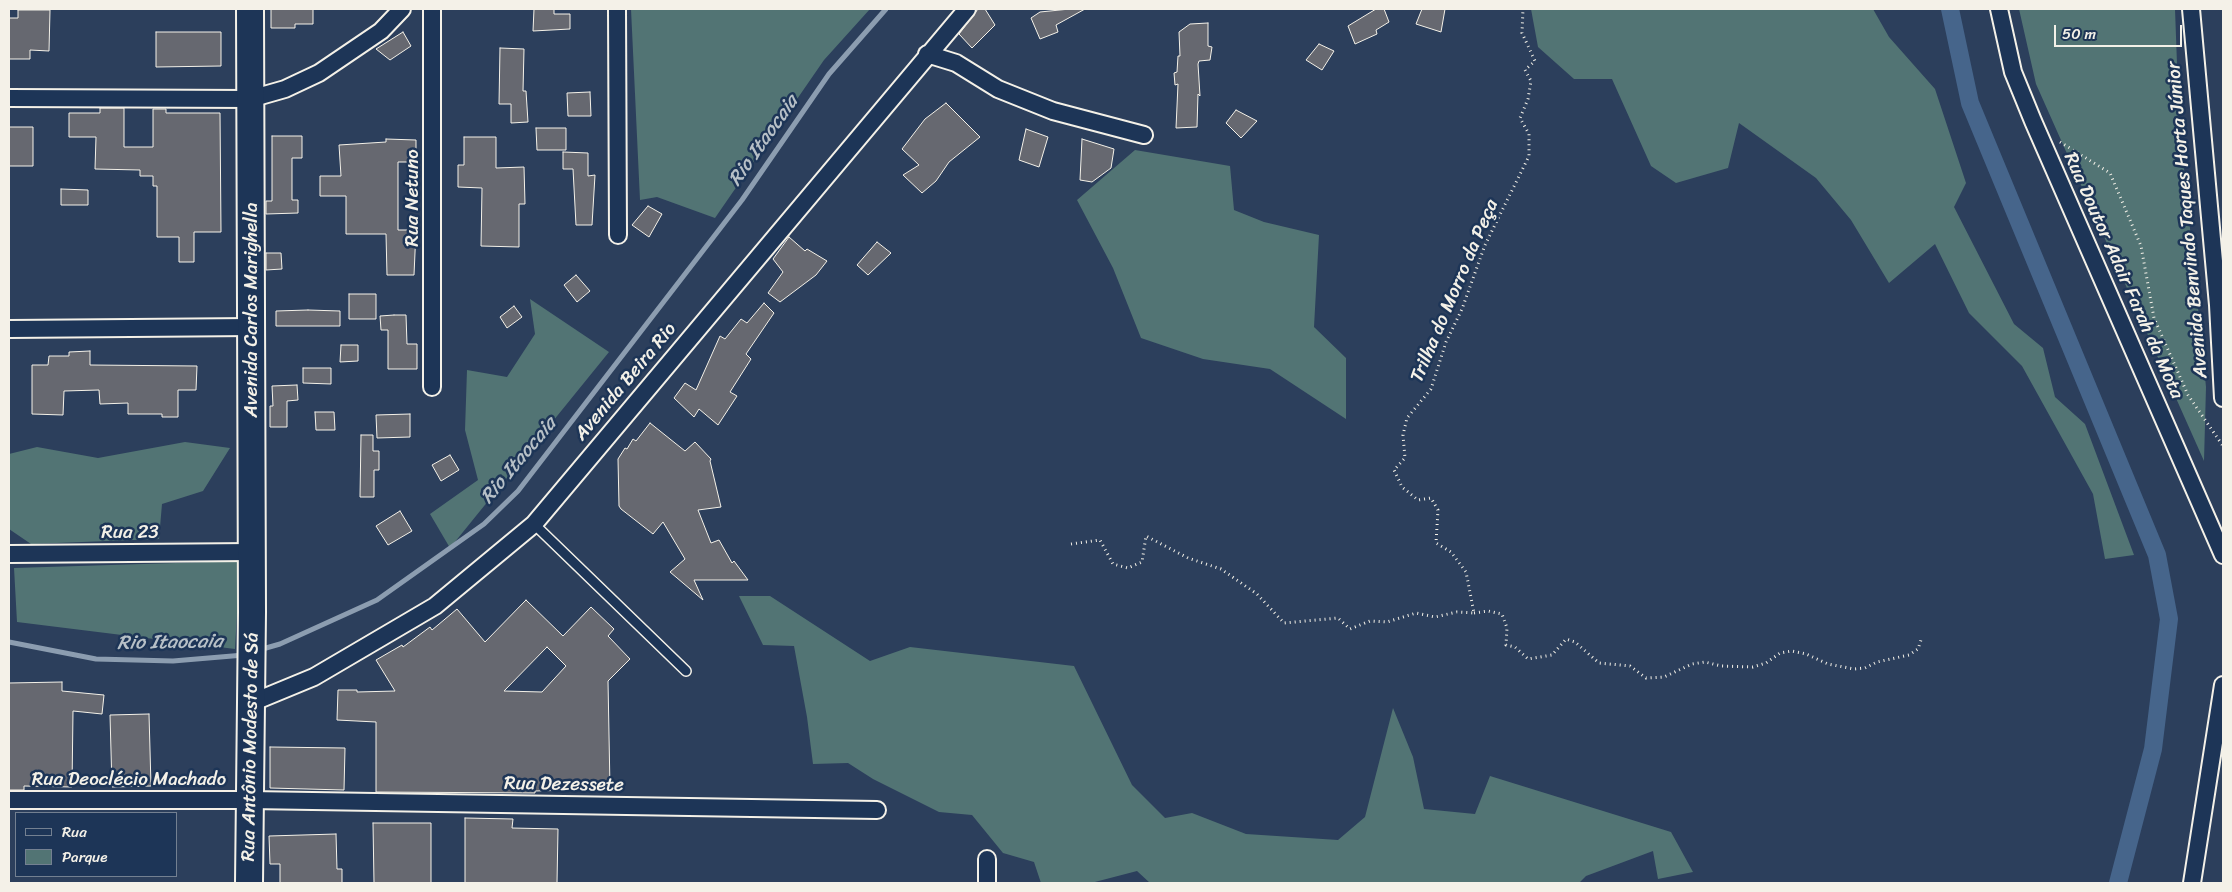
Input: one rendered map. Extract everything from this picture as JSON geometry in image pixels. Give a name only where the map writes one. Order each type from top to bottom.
[{"type":"main road","name":"Avenida Carlos Marighella","points":[[250,9],[252,612]]},
{"type":"main road","name":"Rua Antônio Modesto de Sá","points":[[249,883],[252,612]]},
{"type":"street","points":[[9,98],[250,99],[285,89],[319,73],[381,31],[402,9]]},
{"type":"street","name":"Rua Netuno","points":[[432,9],[432,387]]},
{"type":"street","points":[[617,9],[618,235]]},
{"type":"street","name":"Avenida Beira Rio","points":[[251,693],[314,677],[435,606],[534,524],[966,9]]},
{"type":"street","name":"Rua Doutor Adair Farah da Mota","points":[[1998,9],[2013,72],[2033,121],[2223,555]]},
{"type":"street","name":"Avenida Benvindo Taques Horta Júnior","points":[[2191,9],[2218,305],[2223,398]]},
{"type":"street","points":[[927,54],[956,63],[998,88],[1053,111],[1144,135]]},
{"type":"street","points":[[9,329],[252,327]]},
{"type":"street","name":"Rua 23","points":[[9,554],[252,552]]},
{"type":"street","points":[[2192,883],[2223,685]]},
{"type":"street","name":"Rua Deoclécio Machado","points":[[9,800],[250,800]]},
{"type":"street","name":"Rua Dezessete","points":[[250,800],[877,810]]},
{"type":"street","points":[[987,859],[987,883]]},
{"type":"lane","points":[[534,524],[686,671]]},
{"type":"path","name":"Trilha do Morro da Peça","points":[[1474,613],[1466,572],[1451,552],[1436,543],[1438,510],[1430,498],[1418,500],[1402,488],[1394,470],[1405,458],[1403,435],[1407,418],[1431,389],[1446,342],[1462,309],[1485,245],[1530,156],[1530,134],[1520,118],[1528,99],[1531,81],[1525,70],[1534,61],[1522,33],[1523,9]]},
{"type":"path","points":[[2033,121],[2055,139],[2110,173],[2140,246],[2154,318],[2188,395],[2223,446]]},
{"type":"path","points":[[1071,544],[1100,540],[1113,564],[1128,568],[1142,562],[1146,536],[1188,558],[1221,569],[1257,594],[1284,623],[1338,618],[1350,629],[1370,621],[1387,622],[1416,614],[1435,617],[1458,612],[1474,613],[1488,611],[1502,614],[1507,628],[1506,645],[1515,647],[1528,659],[1552,655],[1566,639],[1575,642],[1600,662],[1630,666],[1646,678],[1664,677],[1692,664],[1705,662],[1721,666],[1753,667],[1766,662],[1780,652],[1792,651],[1806,654],[1828,664],[1854,669],[1909,655],[1918,649],[1922,637]]},
{"type":"green space","points":[[631,9],[870,9],[824,60],[715,218],[657,197],[640,200]]},
{"type":"green space","points":[[1531,9],[1873,9],[1889,37],[1935,89],[1966,183],[1954,207],[2014,324],[2043,348],[2055,397],[2085,424],[2134,555],[2105,559],[2093,494],[2022,366],[1969,313],[1935,244],[1889,283],[1851,220],[1816,178],[1739,123],[1728,168],[1676,183],[1651,166],[1612,79],[1574,79],[1538,47]]},
{"type":"green space","points":[[2019,9],[2175,9],[2179,119],[2206,387],[2204,461],[2036,84]]},
{"type":"green space","points":[[1135,150],[1230,166],[1234,210],[1264,222],[1319,235],[1314,327],[1346,358],[1346,419],[1270,369],[1203,359],[1141,338],[1113,268],[1077,200]]},
{"type":"green space","points":[[530,299],[609,352],[450,548],[430,514],[478,480],[465,430],[467,370],[507,377],[535,334]]},
{"type":"green space","points":[[185,442],[230,448],[203,491],[162,504],[159,539],[31,544],[9,529],[9,454],[37,447],[98,458]]},
{"type":"green space","points":[[240,561],[235,649],[17,622],[14,568]]},
{"type":"green space","points":[[739,596],[770,596],[870,661],[910,647],[1074,666],[1132,785],[1165,818],[1192,813],[1246,834],[1338,840],[1365,817],[1393,708],[1413,757],[1424,809],[1475,814],[1490,776],[1671,832],[1693,872],[1658,879],[1653,851],[1586,876],[1579,883],[1150,883],[1137,871],[1091,883],[1041,883],[1034,862],[1003,853],[972,815],[939,812],[873,779],[848,763],[813,764],[807,717],[794,646],[763,645]]},
{"type":"water","points":[[2133,827],[2124,883],[2110,883]]},
{"type":"building","points":[[271,9],[313,9],[313,24],[295,24],[295,28],[271,28]]},
{"type":"building","points":[[534,9],[554,9],[554,14],[570,14],[570,29],[533,31]]},
{"type":"building","points":[[978,9],[985,9],[995,25],[972,48],[959,34]]},
{"type":"building","points":[[1085,9],[1056,25],[1058,32],[1040,39],[1031,18],[1040,12]]},
{"type":"building","points":[[1376,9],[1384,9],[1389,22],[1376,30],[1377,34],[1355,44],[1348,26]]},
{"type":"building","points":[[1422,9],[1445,9],[1441,32],[1416,24]]},
{"type":"building","points":[[18,10],[50,10],[49,51],[30,50],[30,59],[9,59],[9,18],[18,18]]},
{"type":"building","points":[[1208,23],[1208,46],[1212,47],[1210,60],[1199,61],[1198,64],[1200,96],[1198,94],[1197,127],[1176,128],[1178,84],[1175,85],[1174,73],[1177,72],[1178,56],[1180,56],[1179,32],[1190,24]]},
{"type":"building","points":[[156,32],[221,32],[221,66],[156,67]]},
{"type":"building","points":[[403,32],[411,46],[390,60],[376,49]]},
{"type":"building","points":[[1319,44],[1334,51],[1322,70],[1306,60]]},
{"type":"building","points":[[500,48],[524,49],[523,91],[526,91],[528,122],[511,123],[511,104],[499,104]]},
{"type":"building","points":[[590,92],[591,116],[568,116],[567,93]]},
{"type":"building","points":[[946,103],[980,137],[949,162],[936,181],[922,193],[903,175],[919,165],[902,149],[925,119]]},
{"type":"building","points":[[100,108],[124,108],[124,147],[153,147],[153,109],[166,109],[166,113],[220,113],[221,232],[194,232],[194,262],[179,262],[179,237],[157,237],[157,186],[153,186],[153,176],[140,176],[140,170],[95,169],[96,137],[69,137],[69,113],[100,113]]},
{"type":"building","points":[[1236,110],[1257,121],[1241,138],[1226,123]]},
{"type":"building","points":[[9,127],[33,127],[33,166],[9,166]]},
{"type":"building","points":[[536,128],[566,128],[566,150],[537,150]]},
{"type":"building","points":[[1026,129],[1048,137],[1039,167],[1019,160]]},
{"type":"building","points":[[272,136],[302,136],[302,158],[292,158],[292,200],[298,200],[298,213],[266,214],[266,201],[272,201]]},
{"type":"building","points":[[464,137],[496,137],[496,168],[524,167],[525,204],[519,204],[519,247],[481,246],[482,188],[458,187],[458,165],[464,165]]},
{"type":"building","points":[[386,139],[416,140],[416,162],[398,162],[398,230],[416,230],[414,275],[387,275],[386,234],[346,234],[346,196],[320,196],[320,176],[341,176],[339,145],[386,142]]},
{"type":"building","points":[[1082,139],[1114,149],[1111,168],[1092,182],[1080,180]]},
{"type":"building","points":[[563,152],[588,153],[588,176],[595,175],[592,225],[576,225],[573,169],[563,169]]},
{"type":"building","points":[[61,189],[88,190],[88,205],[61,205]]},
{"type":"building","points":[[648,206],[662,214],[649,237],[632,225]]},
{"type":"building","points":[[789,237],[805,251],[807,249],[827,261],[816,275],[780,302],[768,293],[783,272],[773,259]]},
{"type":"building","points":[[877,242],[891,253],[868,275],[857,265]]},
{"type":"building","points":[[266,253],[281,253],[282,269],[266,270]]},
{"type":"building","points":[[576,275],[590,291],[577,302],[564,285]]},
{"type":"building","points":[[349,294],[376,294],[376,319],[349,319]]},
{"type":"building","points":[[764,303],[774,313],[746,354],[751,359],[730,392],[737,396],[718,425],[699,409],[694,417],[674,398],[685,383],[696,390],[720,336],[725,339],[741,319],[747,323]]},
{"type":"building","points":[[514,306],[522,317],[507,328],[500,317]]},
{"type":"building","points":[[276,311],[340,311],[340,326],[276,326]]},
{"type":"building","points":[[406,315],[407,344],[417,344],[417,369],[388,369],[388,330],[381,330],[380,316]]},
{"type":"building","points":[[341,345],[358,345],[358,361],[340,362]]},
{"type":"building","points":[[90,351],[90,365],[197,366],[196,390],[178,390],[178,417],[162,417],[162,414],[128,414],[128,403],[100,404],[99,390],[64,391],[63,415],[32,414],[32,365],[48,365],[49,356],[69,356],[69,352]]},
{"type":"building","points":[[303,368],[331,368],[331,384],[303,383]]},
{"type":"building","points":[[297,385],[298,400],[287,401],[287,427],[270,427],[270,406],[273,406],[272,386]]},
{"type":"building","points":[[315,412],[334,412],[335,430],[316,430]]},
{"type":"building","points":[[410,414],[410,437],[377,438],[376,415]]},
{"type":"building","points":[[650,423],[685,451],[695,442],[711,459],[721,507],[698,510],[711,543],[719,540],[732,563],[734,561],[748,580],[694,580],[703,600],[670,572],[685,559],[663,522],[653,534],[619,506],[618,459],[633,439],[636,441]]},
{"type":"building","points":[[361,435],[373,435],[373,451],[379,451],[379,470],[374,470],[374,497],[360,497]]},
{"type":"building","points":[[450,455],[459,470],[441,481],[432,465]]},
{"type":"building","points":[[400,511],[412,531],[388,545],[376,526]]},
{"type":"building","points":[[526,600],[563,636],[591,607],[614,629],[608,636],[630,659],[608,681],[610,789],[535,791],[535,793],[376,792],[376,722],[337,720],[338,690],[357,690],[357,692],[395,691],[376,660],[402,645],[403,647],[430,627],[432,630],[457,609],[485,642]],"holes":[[[547,647],[566,666],[542,692],[504,691]]]},
{"type":"building","points":[[62,682],[62,691],[104,695],[102,714],[73,711],[72,787],[24,786],[24,790],[9,790],[9,683]]},
{"type":"building","points":[[149,714],[151,786],[112,787],[110,715]]},
{"type":"building","points":[[270,747],[345,748],[344,790],[270,788]]},
{"type":"building","points":[[465,818],[513,819],[512,828],[558,829],[557,883],[465,883]]},
{"type":"building","points":[[373,823],[431,823],[431,883],[374,883]]},
{"type":"building","points":[[336,834],[337,869],[342,869],[342,883],[280,883],[280,864],[270,864],[269,836]]},
{"type":"waterway","name":"Rio Itaocaia","points":[[259,650],[280,644],[377,600],[484,524],[518,491],[742,200],[829,74],[886,9]]},
{"type":"waterway","points":[[1950,9],[1970,103],[2157,555],[2169,619],[2153,749],[2118,883]]},
{"type":"waterway","name":"Rio Itaocaia","points":[[9,642],[96,659],[173,661],[244,655]]}]
